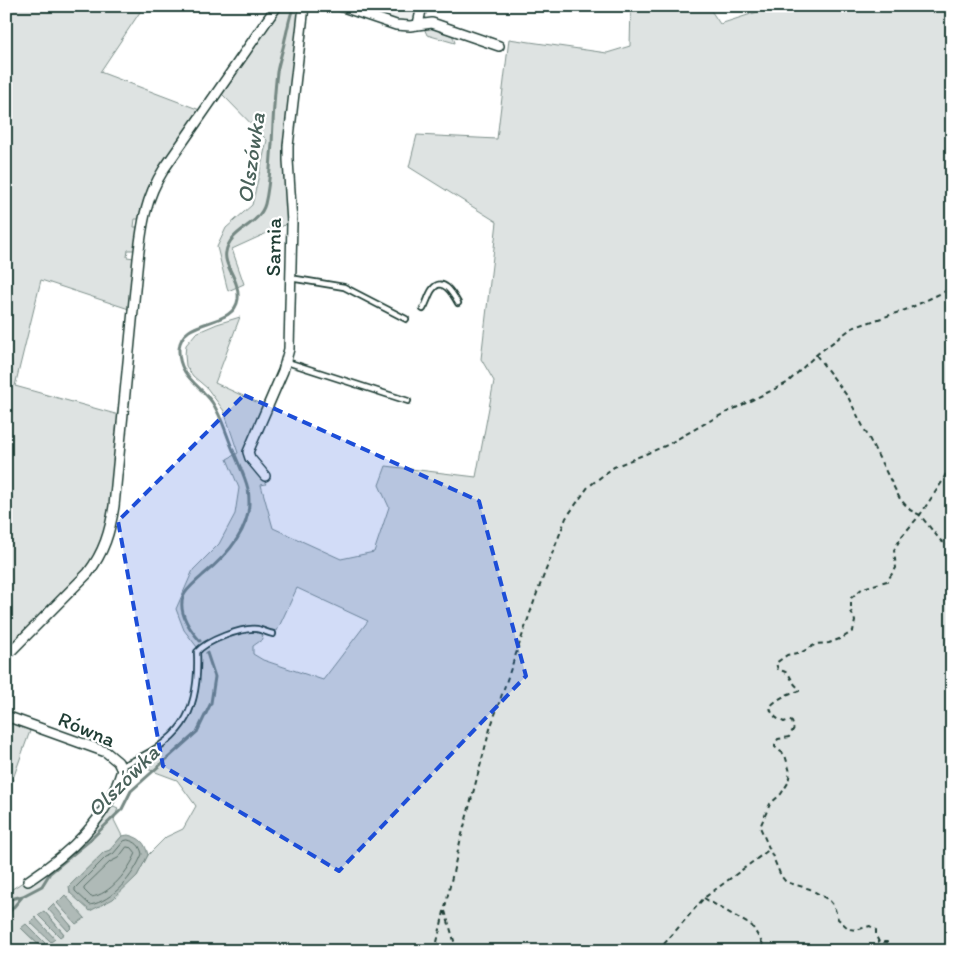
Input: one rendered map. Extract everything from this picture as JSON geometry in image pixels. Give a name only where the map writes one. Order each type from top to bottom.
[{"type":"street","points":[[6,656],[88,573],[106,544],[114,506],[138,259],[148,201],[164,169],[277,6]]},
{"type":"street","name":"Sarnia","points":[[265,476],[250,458],[248,452],[287,362],[289,349],[292,223],[288,153],[304,6]]},
{"type":"street","points":[[340,6],[396,25],[410,26],[432,23],[441,25],[499,46]]},
{"type":"street","points":[[418,24],[422,6]]},
{"type":"street","name":"Równa","points":[[6,716],[106,752],[121,766],[121,774],[95,824],[64,855],[28,881]]},
{"type":"lane","points":[[290,278],[344,287],[406,319]]},
{"type":"lane","points":[[424,309],[433,289],[439,285],[443,285],[450,290],[458,303]]},
{"type":"lane","points":[[287,362],[408,401]]},
{"type":"lane","points":[[121,766],[155,748],[176,732],[184,723],[193,702],[198,666],[197,652],[200,649],[218,639],[242,630],[257,629],[273,634]]},
{"type":"path","points":[[951,6],[952,22]]},
{"type":"path","points":[[435,951],[460,842],[490,729],[537,593],[566,518],[588,487],[614,467],[665,446],[713,418],[787,383],[816,355],[852,328],[908,309],[952,288]]},
{"type":"path","points":[[816,355],[848,397],[900,499],[910,510],[920,514],[941,541],[952,547]]},
{"type":"path","points":[[892,951],[887,942],[879,942],[876,930],[870,926],[856,930],[849,929],[838,919],[834,906],[829,900],[810,888],[786,882],[781,876],[760,827],[770,804],[781,794],[788,783],[790,772],[785,755],[775,747],[775,744],[778,739],[789,737],[793,734],[794,728],[789,720],[784,722],[775,718],[770,711],[770,707],[776,700],[799,691],[799,688],[792,682],[790,675],[786,671],[778,670],[776,662],[787,655],[802,652],[816,644],[829,643],[842,638],[853,630],[855,621],[851,611],[851,598],[863,588],[887,581],[896,568],[894,550],[902,536],[942,482],[952,461]]},
{"type":"path","points":[[658,951],[704,898],[770,848]]},
{"type":"path","points":[[704,898],[752,926],[767,951]]},
{"type":"path","points":[[445,908],[457,951]]},
{"type":"highlighted area","points":[[244,395],[479,501],[526,676],[339,871],[163,766],[118,521]]},
{"type":"shaded area","points":[[6,6],[144,6],[100,72],[200,110],[156,175],[143,204],[139,219],[135,219],[134,227],[138,227],[135,250],[128,250],[127,257],[134,258],[129,309],[41,280],[15,386],[119,415],[109,513],[105,534],[93,562],[6,651]]},
{"type":"shaded area","points":[[281,6],[292,6],[300,10],[295,66],[289,223],[232,249],[244,284],[228,291],[217,247],[226,228],[252,205],[267,140],[221,93]]},
{"type":"shaded area","points":[[351,6],[418,6],[414,17],[407,21],[397,21]]},
{"type":"shaded area","points":[[631,6],[708,6],[720,24],[776,6],[952,6],[952,951],[6,951],[6,893],[26,880],[52,868],[109,804],[118,808],[114,820],[122,836],[110,850],[104,853],[69,886],[137,876],[148,855],[166,837],[183,829],[196,806],[177,780],[142,767],[140,760],[174,738],[188,721],[197,698],[201,651],[230,636],[254,632],[262,634],[263,639],[253,646],[253,654],[263,660],[323,680],[368,621],[297,588],[277,631],[257,627],[242,627],[197,647],[184,630],[176,609],[193,570],[219,544],[235,514],[239,488],[227,459],[238,453],[224,411],[207,388],[193,376],[186,366],[186,345],[196,333],[240,317],[215,383],[265,406],[247,456],[266,484],[261,485],[273,528],[341,559],[374,552],[389,507],[379,485],[386,466],[476,477],[494,381],[481,359],[497,222],[409,167],[417,135],[497,139],[509,39],[607,53],[630,46]],"holes":[[[53,905],[72,927],[48,909]],[[44,911],[64,934],[39,916]],[[26,924],[45,943],[41,947],[22,929]]]},
{"type":"shaded area","points":[[426,26],[448,32],[454,38],[455,43],[427,35],[424,28]]},
{"type":"shaded area","points":[[6,719],[29,728],[30,731],[10,787],[10,792],[6,792]]},
{"type":"water","points":[[128,835],[142,842],[148,855],[137,876],[113,899],[90,911],[70,893],[69,886],[104,852],[110,850],[122,836]]},
{"type":"water","points":[[65,895],[85,918],[76,924],[57,903]]},
{"type":"water","points":[[53,904],[72,927],[68,931],[48,909]]},
{"type":"water","points":[[44,911],[64,934],[60,937],[38,915]]},
{"type":"water","points":[[35,917],[55,939],[51,942],[30,922]]},
{"type":"water","points":[[26,924],[45,943],[41,947],[21,928]]},
{"type":"waterway","name":"Olszówka","points":[[200,641],[189,627],[184,615],[182,609],[184,594],[227,553],[240,535],[248,515],[249,495],[245,479],[219,414],[212,402],[186,373],[182,366],[179,349],[182,339],[188,331],[227,315],[234,308],[238,299],[237,285],[227,262],[226,252],[233,238],[257,218],[265,204],[270,174],[277,72],[294,6]]},
{"type":"waterway","name":"Olszówka","points":[[6,900],[23,896],[42,886],[50,873],[89,841],[122,809],[131,791],[197,732],[211,703],[215,677],[207,653]]},
{"type":"waterway","points":[[6,916],[22,897]]}]
